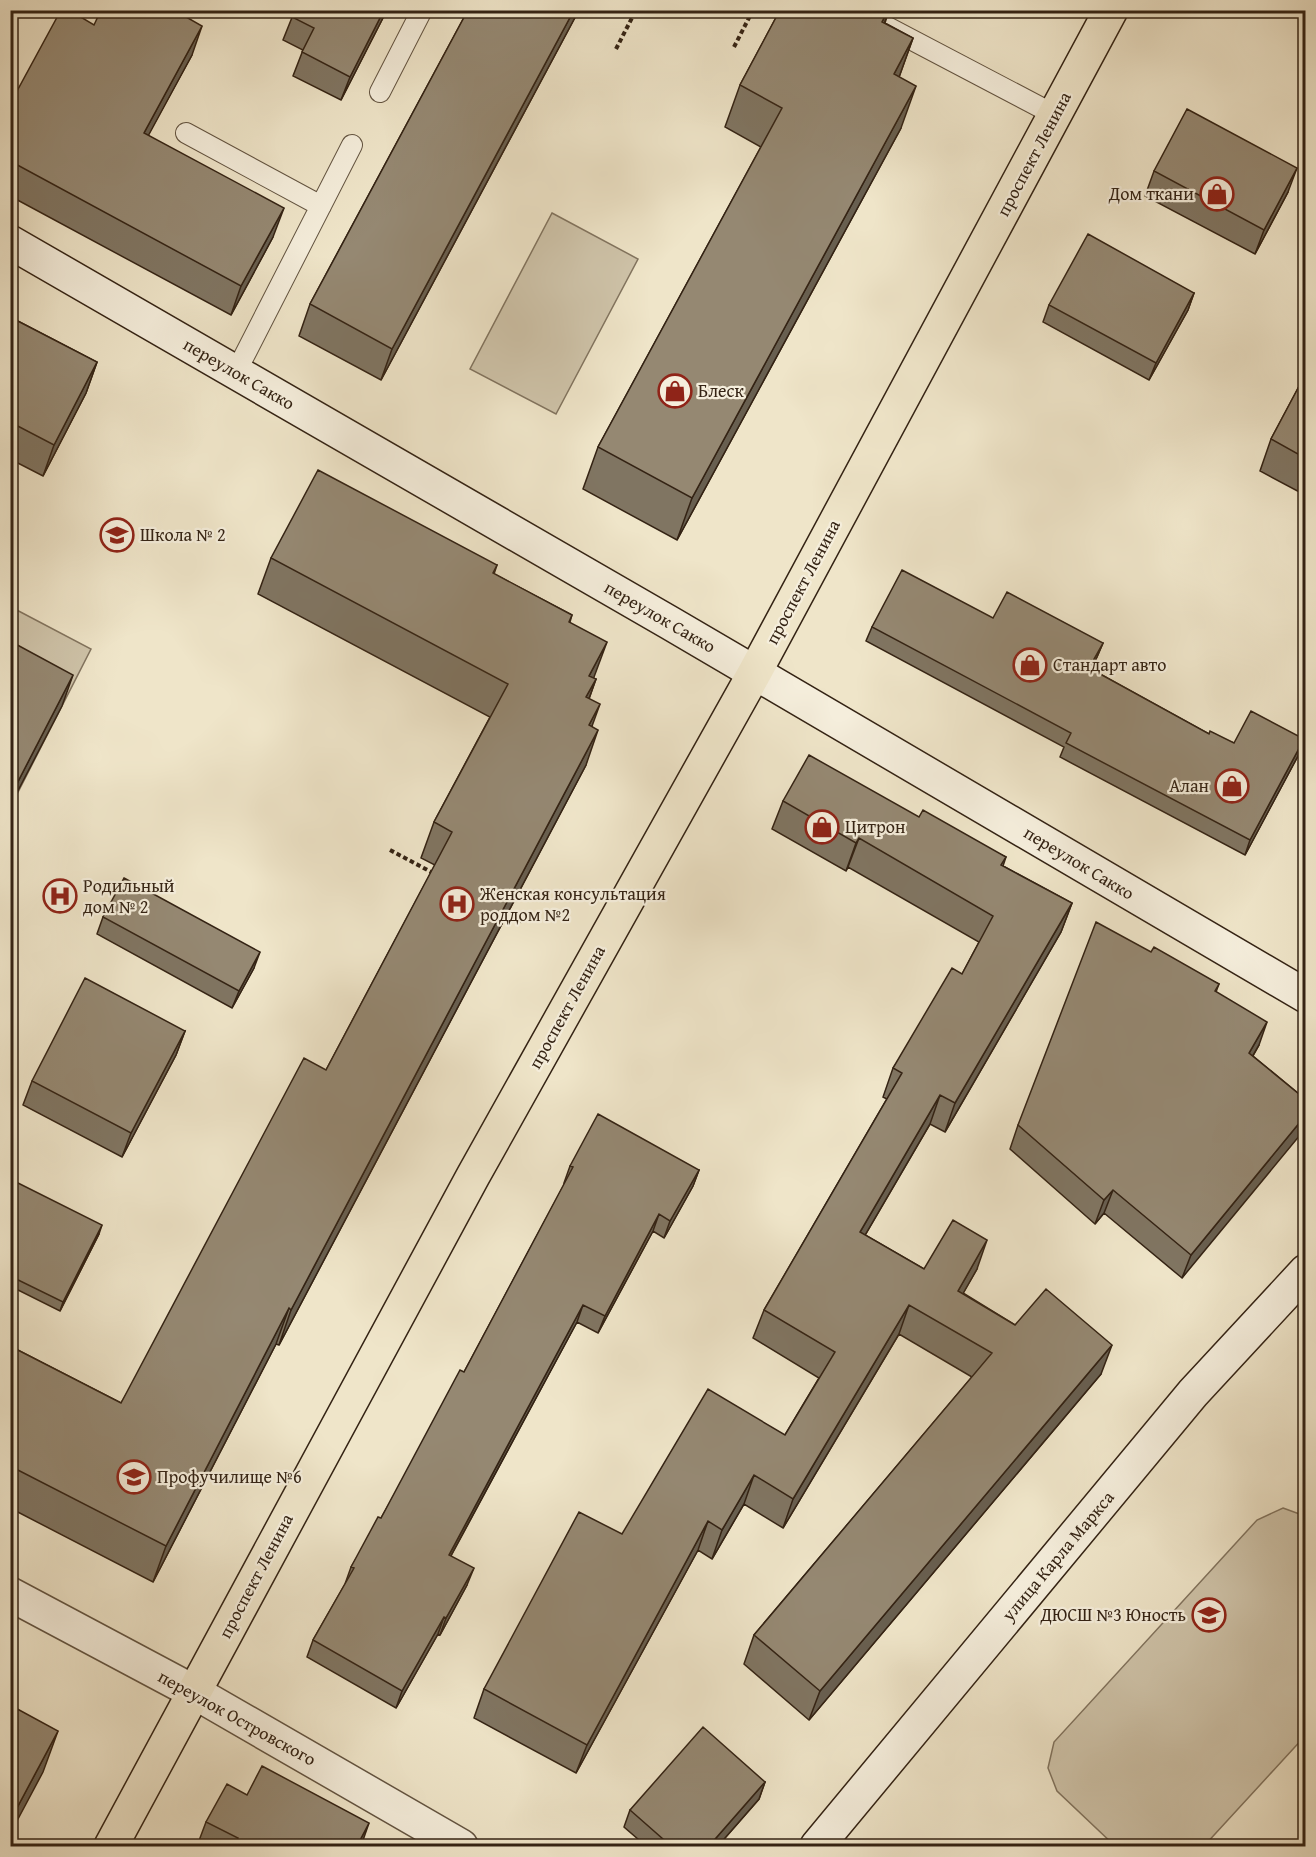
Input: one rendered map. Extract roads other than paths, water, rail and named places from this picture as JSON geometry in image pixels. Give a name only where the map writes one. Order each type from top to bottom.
[{"type":"main road","name":"проспект Ленина","points":[[111,1846],[473,1176],[755,672],[1111,10]]},
{"type":"street","name":"переулок Сакко","points":[[10,242],[755,672],[1305,996]]},
{"type":"street","name":"улица Карла Маркса","points":[[817,1846],[1193,1393],[1305,1271]]},
{"type":"street","name":"переулок Островского","points":[[10,1594],[194,1692],[461,1846]]},
{"type":"lane","points":[[380,92],[422,10]]},
{"type":"lane","points":[[855,10],[1055,115]]},
{"type":"lane","points":[[186,133],[321,206]]},
{"type":"lane","points":[[236,372],[352,145]]},
{"type":"place","name":"Дом ткани","points":[[1217,194]]},
{"type":"place","name":"Блеск","points":[[675,391]]},
{"type":"place","name":"Школа № 2","points":[[117,535]]},
{"type":"place","name":"Стандарт авто","points":[[1030,665]]},
{"type":"place","name":"Алан","points":[[1232,786]]},
{"type":"place","name":"Цитрон","points":[[822,827]]},
{"type":"place","name":"Родильный дом № 2","points":[[60,896]]},
{"type":"place","name":"Женская консультация роддом №2","points":[[457,904]]},
{"type":"place","name":"Профучилище №6","points":[[134,1477]]},
{"type":"place","name":"ДЮСШ №3 Юность","points":[[1209,1615]]}]
